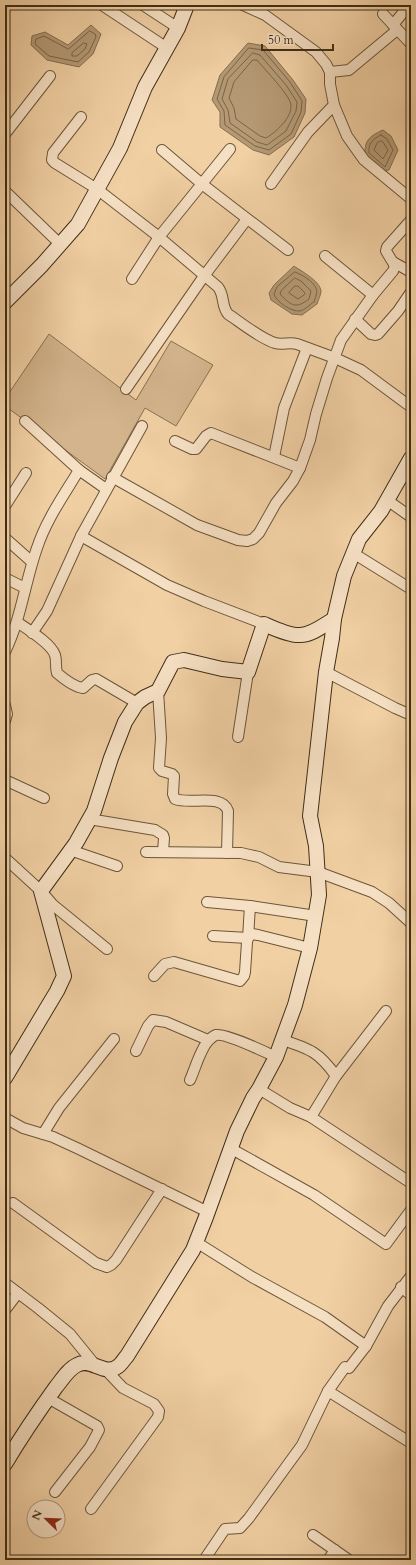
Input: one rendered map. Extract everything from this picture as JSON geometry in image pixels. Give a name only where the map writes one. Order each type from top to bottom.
[{"type":"street","points":[[102,5],[167,48]]},
{"type":"street","points":[[143,5],[178,28]]},
{"type":"street","points":[[5,302],[42,265],[78,224],[120,148],[145,87],[178,28],[187,5]]},
{"type":"street","points":[[243,5],[265,14],[316,52],[326,64],[330,72],[330,84],[334,105],[347,136],[364,160],[411,199]]},
{"type":"street","points":[[330,72],[349,70],[359,63],[395,28],[409,5]]},
{"type":"street","points":[[383,14],[411,44]]},
{"type":"street","points":[[5,134],[50,76]]},
{"type":"street","points":[[271,184],[308,132],[334,105]]},
{"type":"street","points":[[81,117],[53,153],[52,160],[60,167],[98,189],[159,237],[204,276],[223,294],[224,310],[228,314],[268,340],[280,343],[291,343],[335,358],[361,370],[411,407]]},
{"type":"street","points":[[132,279],[159,237],[230,149]]},
{"type":"street","points":[[162,150],[202,184],[288,250]]},
{"type":"street","points":[[5,192],[60,244]]},
{"type":"street","points":[[126,389],[204,276],[247,219]]},
{"type":"street","points":[[411,220],[387,247],[386,251],[393,262],[411,272]]},
{"type":"street","points":[[325,256],[373,295]]},
{"type":"street","points":[[112,477],[197,525],[224,535],[247,541],[253,539],[259,533],[276,503],[293,481],[300,468],[341,340],[355,319],[392,271],[394,266],[393,262]]},
{"type":"street","points":[[355,319],[371,334],[378,334],[398,311],[411,292]]},
{"type":"street","points":[[274,457],[288,393],[306,348]]},
{"type":"street","points":[[25,421],[79,470],[106,489]]},
{"type":"street","points":[[32,633],[54,598],[80,536],[142,426]]},
{"type":"street","points":[[175,441],[192,449],[196,449],[206,436],[211,433],[300,468]]},
{"type":"street","points":[[5,1464],[25,1430],[66,1374],[75,1365],[86,1362],[101,1368],[112,1370],[118,1367],[127,1356],[193,1250],[230,1148],[253,1098],[276,1057],[283,1040],[295,1005],[310,948],[319,895],[316,846],[310,816],[326,672],[334,619],[344,576],[359,539],[381,511],[411,458]]},
{"type":"street","points":[[5,652],[17,622],[37,546],[79,470]]},
{"type":"street","points":[[5,506],[26,473]]},
{"type":"street","points":[[387,500],[411,517]]},
{"type":"street","points":[[80,536],[167,585],[279,631],[300,636],[317,629],[334,619]]},
{"type":"street","points":[[5,538],[32,562]]},
{"type":"street","points":[[353,553],[411,589]]},
{"type":"street","points":[[5,578],[25,588]]},
{"type":"street","points":[[17,622],[53,650],[56,656],[57,673],[61,677],[83,688],[92,680],[96,679],[138,702]]},
{"type":"street","points":[[238,737],[248,672],[264,624]]},
{"type":"street","points":[[227,853],[227,807],[220,802],[175,799],[173,794],[174,776],[162,771],[159,768],[161,738],[158,691],[173,662],[184,660],[222,670],[248,672]]},
{"type":"street","points":[[326,672],[411,715]]},
{"type":"street","points":[[41,890],[70,850],[94,811],[111,758],[125,722],[138,702],[158,691]]},
{"type":"street","points":[[5,705],[7,714],[5,721]]},
{"type":"street","points":[[5,780],[44,798]]},
{"type":"street","points":[[89,819],[156,830],[163,835],[164,838],[163,852]]},
{"type":"street","points":[[70,850],[117,866]]},
{"type":"street","points":[[146,852],[227,853],[252,855],[278,867],[318,872],[372,892],[388,903],[411,924]]},
{"type":"street","points":[[5,858],[41,890],[53,905],[107,948]]},
{"type":"street","points":[[5,1078],[57,991],[64,976],[41,890]]},
{"type":"street","points":[[207,902],[250,906],[316,916]]},
{"type":"street","points":[[154,976],[165,964],[174,962],[240,981],[245,972],[250,906]]},
{"type":"street","points":[[213,936],[248,938],[252,934],[310,948]]},
{"type":"street","points":[[311,1117],[336,1076],[386,1010]]},
{"type":"street","points":[[136,1051],[148,1026],[153,1020],[166,1022],[208,1040]]},
{"type":"street","points":[[190,1080],[208,1040],[216,1035],[223,1036],[276,1057]]},
{"type":"street","points":[[43,1134],[59,1108],[114,1039]]},
{"type":"street","points":[[283,1040],[317,1054],[336,1076]]},
{"type":"street","points":[[259,1089],[290,1108],[311,1117],[411,1183]]},
{"type":"street","points":[[5,1118],[23,1128],[80,1148],[208,1212]]},
{"type":"street","points":[[230,1148],[314,1195],[386,1244],[411,1210]]},
{"type":"street","points":[[13,1202],[96,1263],[107,1267],[116,1260],[162,1189]]},
{"type":"street","points":[[196,1242],[252,1277],[325,1317],[366,1346]]},
{"type":"street","points":[[204,1560],[225,1529],[240,1528],[259,1505],[302,1445],[328,1391],[345,1367],[349,1368],[366,1346],[388,1306],[401,1287],[411,1276]]},
{"type":"street","points":[[5,1283],[70,1334],[101,1368],[123,1388],[154,1404],[159,1411],[158,1417],[91,1509]]},
{"type":"street","points":[[401,1287],[411,1295]]},
{"type":"street","points":[[5,1310],[18,1293]]},
{"type":"street","points":[[328,1391],[411,1442]]},
{"type":"street","points":[[48,1398],[97,1426],[99,1430],[86,1453],[55,1492]]},
{"type":"street","points":[[313,1535],[349,1560]]},
{"type":"street","points":[[328,1560],[335,1550]]},
{"type":"shaded area","points":[[49,334],[136,400],[171,341],[213,365],[176,426],[145,408],[105,479],[5,406],[5,399]]},
{"type":"water","points":[[91,25],[101,34],[93,54],[79,67],[47,60],[31,45],[32,36],[45,32],[68,45]]},
{"type":"water","points":[[248,43],[265,46],[293,80],[306,99],[305,113],[294,137],[269,155],[253,150],[220,127],[220,112],[212,100],[220,75]]},
{"type":"water","points":[[383,130],[391,136],[398,150],[389,170],[382,171],[365,155],[365,150],[369,139]]},
{"type":"water","points":[[294,266],[314,280],[320,287],[321,291],[317,304],[302,315],[292,314],[271,300],[269,293],[274,285]]}]
